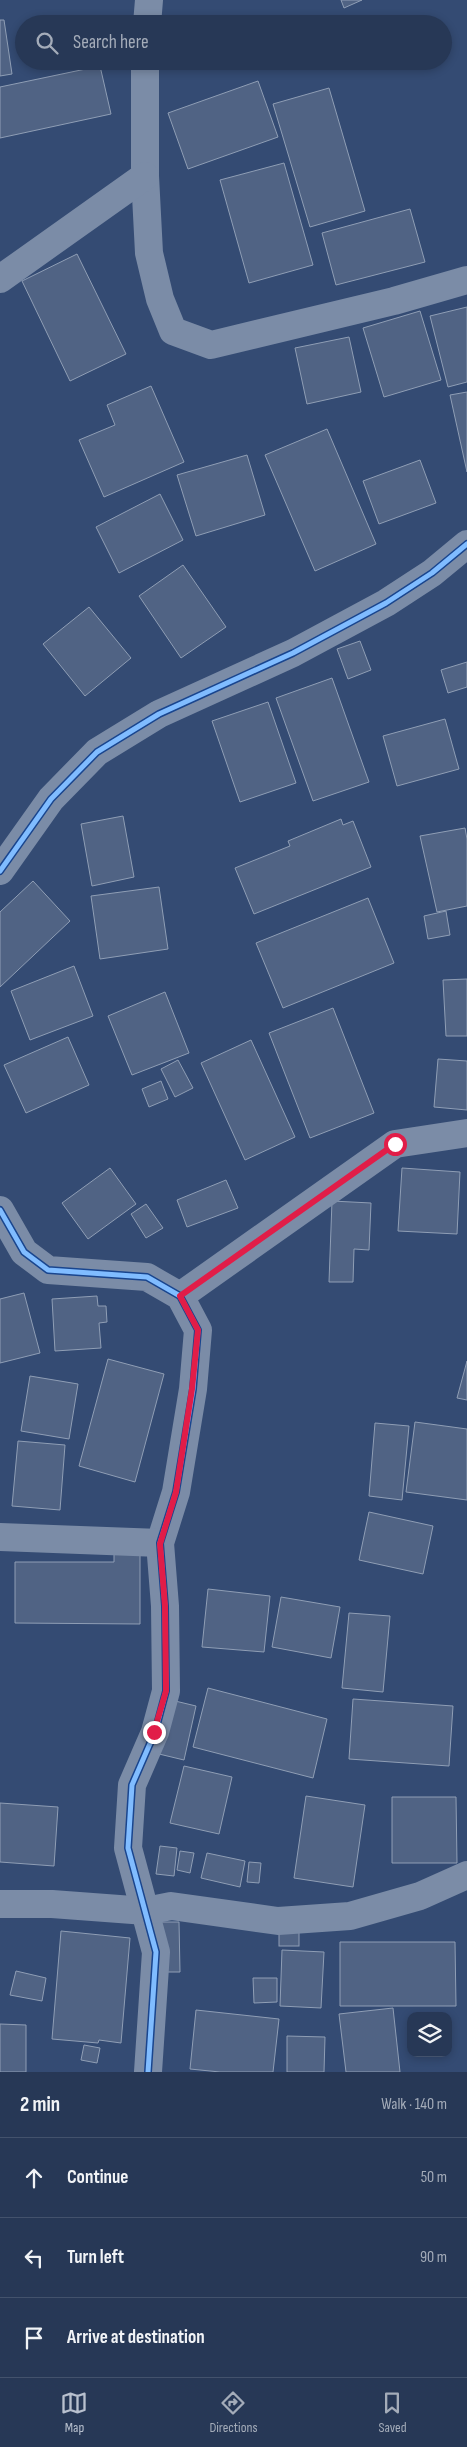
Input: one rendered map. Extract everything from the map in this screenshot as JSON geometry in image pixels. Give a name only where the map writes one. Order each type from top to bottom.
[{"type":"street","points":[[148,15],[149,0]]},
{"type":"street","points":[[145,70],[145,176],[149,253],[160,299],[173,331],[211,345],[394,301],[467,280]]},
{"type":"street","points":[[0,279],[145,176]]},
{"type":"street","points":[[0,871],[51,799],[97,752],[159,714],[293,653],[386,603],[432,573],[467,544]]},
{"type":"street","points":[[180,1296],[395,1144],[467,1134]]},
{"type":"street","points":[[0,1210],[24,1252],[48,1270],[147,1277],[180,1296],[198,1330],[192,1389],[176,1492],[160,1544],[165,1606],[166,1691],[154,1732],[132,1785],[128,1848],[156,1952],[148,2072]]},
{"type":"street","points":[[0,1537],[160,1544]]},
{"type":"street","points":[[0,1904],[52,1904],[146,1911],[171,1906],[278,1922],[350,1916],[420,1896],[467,1875]]},
{"type":"building","points":[[341,0],[362,0],[344,8]]},
{"type":"building","points":[[0,20],[4,20],[12,74],[0,76]]},
{"type":"building","points":[[81,70],[101,70],[111,114],[0,138],[0,87]]},
{"type":"building","points":[[258,81],[278,137],[188,169],[168,113]]},
{"type":"building","points":[[329,88],[365,211],[310,227],[273,104]]},
{"type":"building","points":[[284,163],[313,265],[249,283],[220,180]]},
{"type":"building","points":[[410,209],[425,262],[336,285],[322,233]]},
{"type":"building","points":[[77,254],[126,354],[70,381],[22,281]]},
{"type":"building","points":[[467,307],[467,382],[448,387],[430,316]]},
{"type":"building","points":[[420,311],[441,380],[384,397],[363,328]]},
{"type":"building","points":[[349,337],[361,392],[307,404],[295,348]]},
{"type":"building","points":[[151,386],[184,462],[104,497],[79,440],[115,425],[107,405]]},
{"type":"building","points":[[467,392],[467,472],[450,395]]},
{"type":"building","points":[[327,429],[376,544],[315,571],[265,455]]},
{"type":"building","points":[[247,455],[265,515],[196,536],[177,475]]},
{"type":"building","points":[[420,460],[436,503],[379,524],[363,481]]},
{"type":"building","points":[[160,494],[183,540],[119,573],[96,527]]},
{"type":"building","points":[[183,565],[226,627],[181,658],[139,596]]},
{"type":"building","points":[[89,607],[131,658],[85,696],[43,644]]},
{"type":"building","points":[[360,641],[371,670],[348,679],[337,649]]},
{"type":"building","points":[[467,662],[467,687],[448,693],[441,670]]},
{"type":"building","points":[[332,678],[369,782],[313,801],[276,698]]},
{"type":"building","points":[[268,702],[296,783],[240,802],[212,721]]},
{"type":"building","points":[[445,719],[459,769],[397,786],[383,736]]},
{"type":"building","points":[[123,816],[134,877],[92,886],[81,824]]},
{"type":"building","points":[[341,819],[343,825],[353,821],[371,867],[254,914],[235,868],[290,846],[288,841]]},
{"type":"building","points":[[465,828],[467,839],[467,906],[437,912],[420,836]]},
{"type":"building","points":[[33,881],[70,921],[0,987],[0,912]]},
{"type":"building","points":[[159,887],[168,949],[100,959],[91,896]]},
{"type":"building","points":[[368,898],[394,963],[283,1008],[256,943]]},
{"type":"building","points":[[446,911],[450,935],[428,939],[424,916]]},
{"type":"building","points":[[74,966],[93,1016],[30,1040],[11,991]]},
{"type":"building","points":[[467,979],[467,1036],[446,1036],[443,980]]},
{"type":"building","points":[[165,992],[189,1053],[132,1075],[108,1016]]},
{"type":"building","points":[[333,1008],[374,1113],[310,1138],[269,1033]]},
{"type":"building","points":[[68,1037],[89,1085],[26,1113],[4,1065]]},
{"type":"building","points":[[251,1040],[295,1137],[245,1160],[201,1063]]},
{"type":"building","points":[[438,1059],[467,1061],[467,1110],[434,1107]]},
{"type":"building","points":[[178,1060],[193,1088],[175,1097],[161,1069]]},
{"type":"building","points":[[161,1081],[168,1099],[149,1107],[142,1089]]},
{"type":"building","points":[[110,1168],[136,1204],[88,1239],[62,1203]]},
{"type":"building","points":[[402,1168],[460,1172],[457,1234],[398,1231]]},
{"type":"building","points":[[226,1180],[238,1208],[187,1227],[177,1200]]},
{"type":"building","points":[[332,1201],[371,1203],[369,1250],[354,1249],[353,1282],[329,1282]]},
{"type":"building","points":[[146,1204],[163,1228],[146,1238],[131,1214]]},
{"type":"building","points":[[24,1293],[40,1353],[0,1363],[0,1299]]},
{"type":"building","points":[[97,1296],[98,1306],[106,1306],[107,1322],[99,1323],[101,1348],[55,1351],[52,1299]]},
{"type":"building","points":[[108,1359],[164,1374],[135,1482],[79,1466]]},
{"type":"building","points":[[467,1361],[467,1400],[457,1398]]},
{"type":"building","points":[[30,1376],[78,1384],[69,1439],[21,1431]]},
{"type":"building","points":[[415,1422],[467,1429],[467,1500],[406,1492]]},
{"type":"building","points":[[375,1423],[409,1426],[402,1500],[369,1496]]},
{"type":"building","points":[[18,1441],[65,1445],[60,1510],[12,1506]]},
{"type":"building","points":[[369,1512],[433,1526],[423,1574],[359,1560]]},
{"type":"building","points":[[114,1550],[140,1550],[140,1624],[15,1623],[15,1562],[114,1562]]},
{"type":"building","points":[[208,1589],[270,1596],[264,1652],[202,1647]]},
{"type":"building","points":[[281,1597],[340,1607],[331,1658],[272,1647]]},
{"type":"building","points":[[349,1613],[390,1616],[383,1692],[342,1688]]},
{"type":"building","points":[[208,1688],[327,1719],[313,1778],[193,1747]]},
{"type":"building","points":[[353,1699],[453,1706],[449,1766],[349,1759]]},
{"type":"building","points":[[171,1700],[196,1706],[184,1760],[159,1754]]},
{"type":"building","points":[[184,1766],[232,1777],[219,1834],[170,1823]]},
{"type":"building","points":[[306,1796],[365,1805],[353,1887],[294,1878]]},
{"type":"building","points":[[392,1797],[456,1797],[457,1863],[392,1863]]},
{"type":"building","points":[[0,1803],[58,1807],[54,1866],[0,1862]]},
{"type":"building","points":[[160,1846],[177,1848],[174,1876],[156,1874]]},
{"type":"building","points":[[180,1851],[194,1853],[190,1873],[177,1870]]},
{"type":"building","points":[[207,1853],[245,1861],[240,1887],[201,1878]]},
{"type":"building","points":[[249,1862],[261,1863],[259,1883],[247,1882]]},
{"type":"building","points":[[159,1922],[179,1922],[180,1972],[160,1972]]},
{"type":"building","points":[[279,1927],[299,1927],[299,1946],[279,1946]]},
{"type":"building","points":[[61,1931],[130,1938],[121,2043],[99,2040],[98,2043],[52,2039]]},
{"type":"building","points":[[340,1942],[455,1942],[456,2006],[340,2006]]},
{"type":"building","points":[[282,1950],[324,1952],[321,2008],[280,2006]]},
{"type":"building","points":[[16,1971],[46,1978],[42,2001],[10,1995]]},
{"type":"building","points":[[253,1978],[277,1978],[277,2002],[254,2003]]},
{"type":"building","points":[[393,2008],[400,2072],[346,2072],[339,2014]]},
{"type":"building","points":[[196,2010],[279,2019],[273,2072],[220,2072],[190,2069]]},
{"type":"building","points":[[0,2024],[26,2025],[26,2072],[0,2072]]},
{"type":"building","points":[[287,2036],[325,2037],[324,2072],[287,2072]]},
{"type":"building","points":[[84,2045],[100,2048],[97,2063],[81,2060]]},
{"type":"cycle path","points":[[0,871],[51,799],[97,752],[159,714],[293,653],[386,603],[432,573],[467,544]]},
{"type":"cycle path","points":[[0,1210],[24,1252],[48,1270],[147,1277],[180,1296],[198,1330],[193,1389],[176,1492],[160,1543],[165,1606],[166,1691],[155,1732],[132,1785],[128,1848],[156,1952],[148,2072]]},
{"type":"route","points":[[154,1732],[166,1691],[165,1606],[160,1544],[176,1492],[192,1389],[198,1330],[180,1296],[395,1144]]}]
